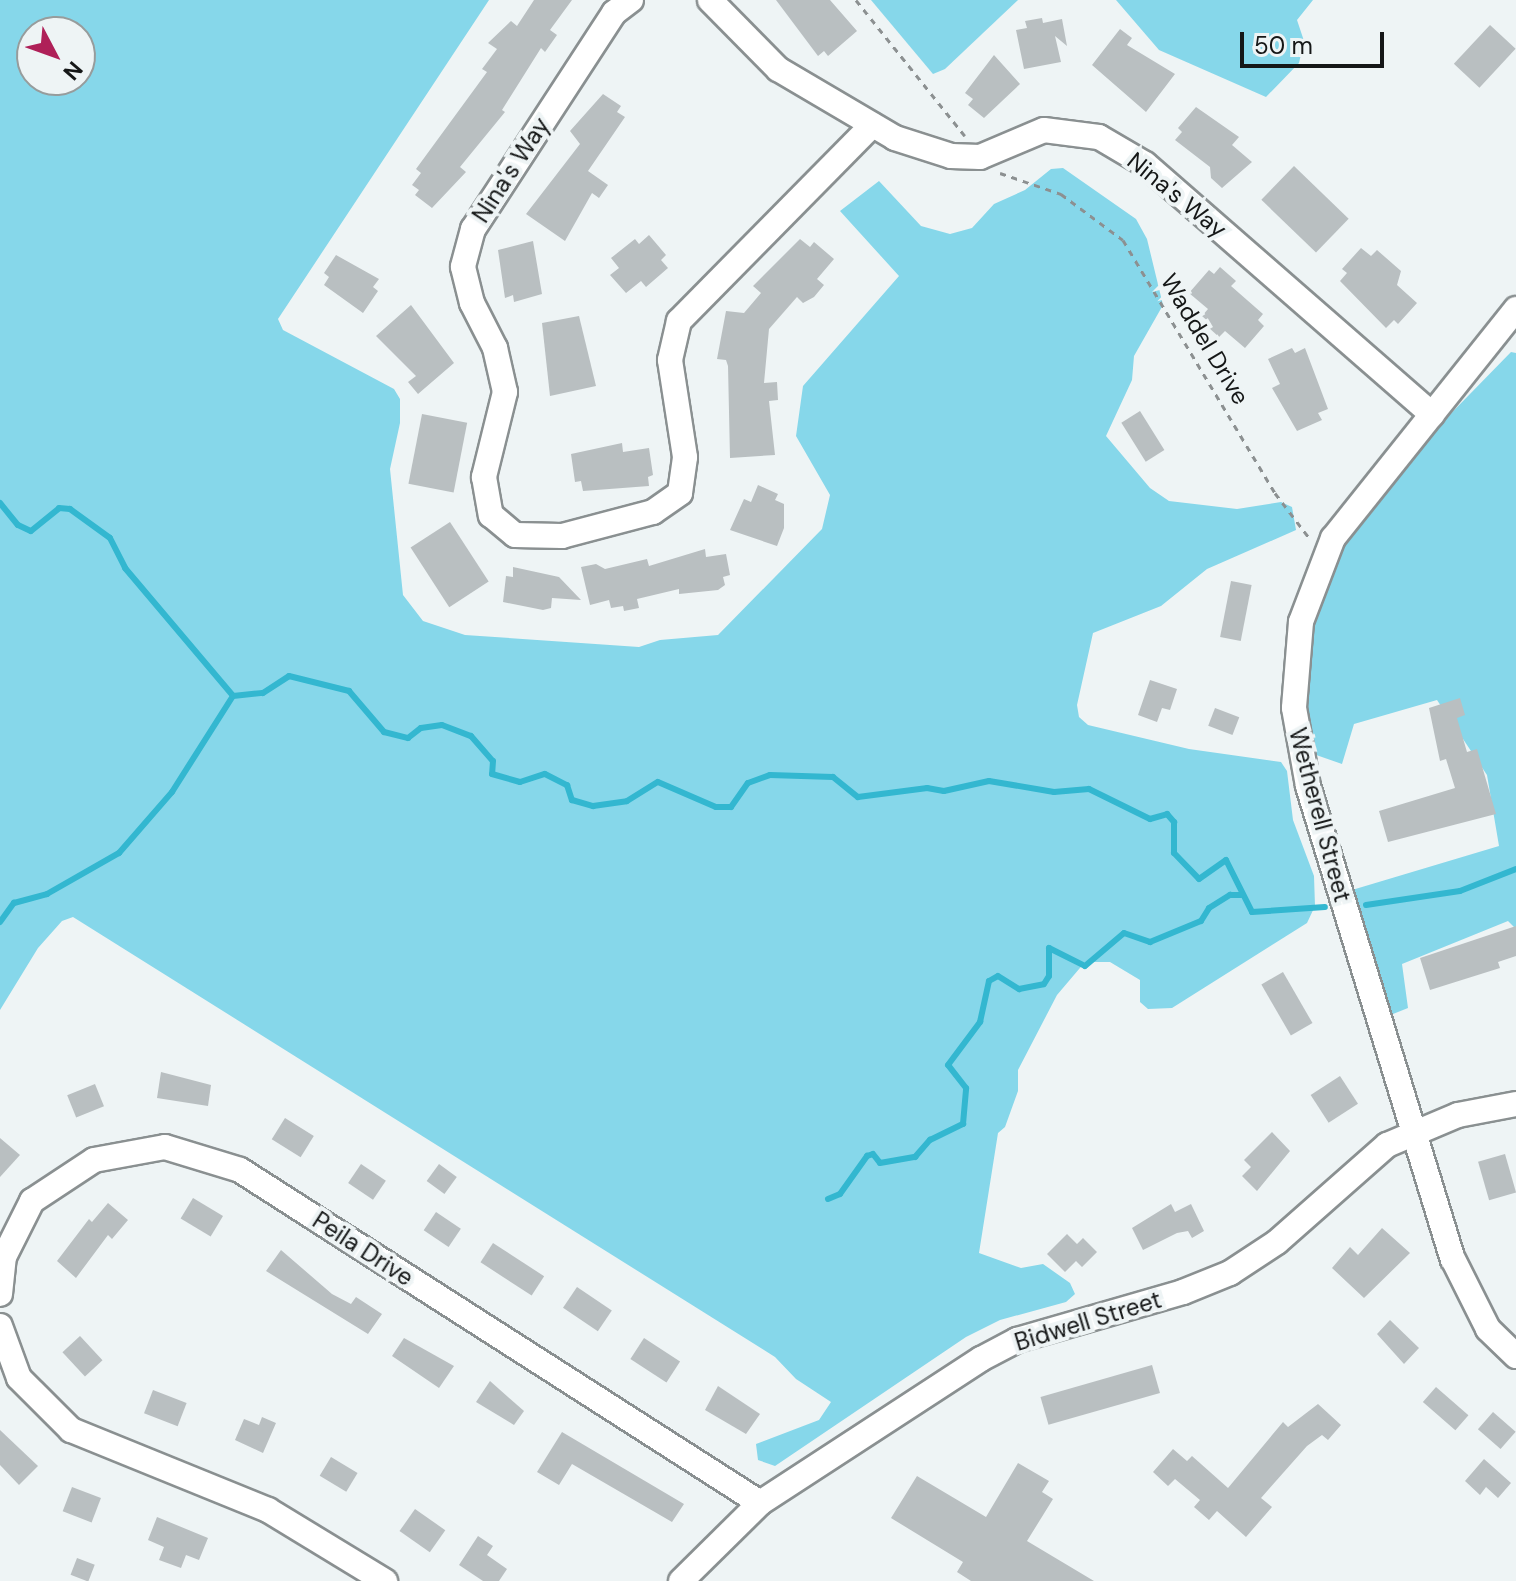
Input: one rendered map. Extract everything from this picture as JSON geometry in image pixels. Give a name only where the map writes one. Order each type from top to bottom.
[{"type":"street","name":"Nina's Way","points":[[631,0],[614,13],[473,229],[463,267],[472,303],[495,348],[505,392],[484,477],[491,515],[515,535],[577,532],[653,512],[680,493],[685,457],[670,360],[679,321],[872,125]]},
{"type":"street","name":"Nina's Way","points":[[710,0],[778,69],[895,138],[951,156],[980,157],[1044,130],[1099,137],[1145,164],[1432,414]]},
{"type":"street","name":"Wetherell Street","points":[[1516,309],[1354,508],[1328,549],[1315,577],[1295,659],[1299,749],[1371,1001],[1417,1132],[1453,1259],[1488,1329],[1516,1356]]},
{"type":"street","name":"Bidwell Street","points":[[681,1581],[760,1503],[1017,1340],[1183,1292],[1230,1273],[1277,1242],[1387,1145],[1458,1115],[1516,1104]]},
{"type":"street","name":"Peila Drive","points":[[0,1294],[4,1257],[32,1201],[94,1160],[165,1147],[240,1170],[760,1503]]},
{"type":"street","points":[[0,1326],[19,1378],[71,1430],[268,1510],[359,1574],[385,1581]]},
{"type":"path","points":[[856,0],[951,117]]},
{"type":"path","name":"Waddel Drive","points":[[1021,183],[1061,194],[1123,240],[1296,526],[1328,549]]},
{"type":"shaded area","points":[[0,0],[489,0],[278,319],[283,330],[394,389],[400,399],[400,423],[390,469],[403,595],[423,621],[465,635],[639,647],[660,640],[718,635],[822,529],[830,495],[796,436],[803,386],[899,276],[840,211],[879,181],[921,226],[950,234],[972,228],[994,204],[1025,190],[1051,169],[1063,168],[1136,219],[1147,239],[1163,305],[1134,356],[1132,380],[1106,436],[1150,488],[1169,501],[1237,509],[1281,502],[1292,507],[1296,530],[1207,569],[1161,606],[1093,633],[1077,705],[1079,717],[1088,725],[1189,749],[1281,762],[1287,771],[1293,820],[1314,876],[1315,906],[1307,923],[1172,1008],[1148,1009],[1140,1002],[1140,980],[1110,962],[1085,962],[1057,995],[1018,1070],[1018,1091],[1005,1127],[998,1133],[979,1253],[1021,1268],[1043,1264],[1070,1283],[1075,1294],[1066,1302],[1000,1320],[966,1337],[775,1466],[758,1460],[756,1444],[819,1420],[831,1402],[796,1379],[775,1357],[73,917],[62,921],[38,948],[0,1010]]},
{"type":"shaded area","points":[[871,0],[1018,0],[945,69],[933,74]]},
{"type":"shaded area","points":[[1116,0],[1313,0],[1297,20],[1304,41],[1299,63],[1266,97],[1159,50]]},
{"type":"shaded area","points":[[1511,352],[1516,353],[1516,929],[1508,921],[1402,964],[1408,1008],[1378,1020],[1374,959],[1352,890],[1499,846],[1487,775],[1437,700],[1354,724],[1342,764],[1299,749],[1301,622],[1343,524]]},
{"type":"building","points":[[534,0],[572,0],[550,30],[557,35],[545,52],[541,48],[502,110],[505,112],[460,167],[466,172],[432,208],[415,195],[419,190],[412,185],[421,173],[416,169],[487,72],[482,69],[497,49],[488,43],[511,21],[517,26]]},
{"type":"building","points":[[776,0],[830,0],[857,31],[828,56],[824,51],[818,56]]},
{"type":"building","points":[[1042,18],[1043,23],[1062,19],[1067,46],[1055,36],[1061,62],[1024,69],[1016,30],[1027,28],[1025,21]]},
{"type":"building","points":[[1490,25],[1516,49],[1479,88],[1454,64]]},
{"type":"building","points":[[1120,29],[1132,38],[1127,45],[1175,74],[1146,112],[1092,65]]},
{"type":"building","points":[[994,55],[1020,84],[984,118],[968,105],[973,99],[965,93]]},
{"type":"building","points":[[603,94],[621,106],[617,112],[625,117],[588,171],[608,185],[599,198],[592,193],[565,241],[526,214],[580,144],[570,131]]},
{"type":"building","points":[[1196,107],[1239,137],[1232,145],[1252,162],[1222,188],[1211,178],[1210,167],[1175,140],[1182,132],[1178,128]]},
{"type":"building","points":[[1294,166],[1349,219],[1316,253],[1261,200]]},
{"type":"building","points":[[649,235],[666,255],[661,260],[668,268],[646,287],[641,281],[626,293],[610,275],[619,268],[611,258],[635,239],[639,244]]},
{"type":"building","points":[[800,239],[810,247],[814,242],[834,259],[817,279],[824,285],[814,297],[803,303],[797,297],[769,329],[764,383],[777,382],[778,400],[769,401],[775,455],[730,458],[728,366],[726,360],[717,359],[726,311],[744,313],[761,293],[753,286]]},
{"type":"building","points":[[533,241],[542,294],[514,302],[513,295],[505,298],[498,250]]},
{"type":"building","points":[[1361,248],[1371,256],[1377,250],[1401,271],[1397,285],[1417,303],[1398,324],[1394,320],[1386,328],[1340,281],[1347,273],[1342,269]]},
{"type":"building","points":[[336,255],[379,279],[373,287],[378,291],[363,313],[324,285],[329,277],[324,273]]},
{"type":"building","points":[[1220,267],[1236,281],[1231,286],[1263,314],[1258,320],[1264,326],[1245,348],[1225,331],[1219,337],[1208,327],[1211,324],[1202,316],[1208,309],[1189,293],[1209,270],[1214,274]]},
{"type":"building","points":[[411,305],[454,363],[418,394],[408,382],[416,376],[376,336]]},
{"type":"building","points":[[579,316],[596,386],[550,396],[542,323]]},
{"type":"building","points":[[1292,348],[1295,353],[1305,348],[1328,409],[1318,413],[1322,420],[1297,431],[1272,388],[1280,384],[1268,359]]},
{"type":"building","points":[[1140,411],[1164,450],[1146,462],[1121,423]]},
{"type":"building","points":[[422,414],[467,423],[454,492],[408,484]]},
{"type":"building","points":[[622,443],[623,452],[649,448],[653,475],[648,477],[649,486],[583,491],[581,481],[575,482],[571,454]]},
{"type":"building","points":[[758,485],[778,494],[775,500],[784,504],[784,528],[777,546],[730,530],[744,499],[751,502]]},
{"type":"building","points":[[450,522],[489,582],[449,607],[411,548]]},
{"type":"building","points":[[705,549],[706,557],[726,554],[730,575],[723,577],[725,585],[718,590],[679,594],[679,589],[637,599],[639,608],[624,611],[623,606],[611,608],[609,600],[590,605],[581,567],[596,564],[605,569],[647,559],[649,566]]},
{"type":"building","points":[[513,567],[559,577],[581,600],[552,598],[551,608],[543,610],[503,602],[506,576],[513,577]]},
{"type":"building","points":[[1231,581],[1252,585],[1241,641],[1220,637]]},
{"type":"building","points":[[1150,680],[1177,689],[1170,710],[1162,708],[1157,722],[1138,715]]},
{"type":"building","points":[[1460,698],[1465,715],[1457,718],[1467,752],[1477,749],[1496,814],[1388,842],[1379,811],[1455,788],[1446,759],[1440,761],[1429,708]]},
{"type":"building","points":[[1215,708],[1239,717],[1232,735],[1208,726]]},
{"type":"building","points":[[1516,926],[1516,956],[1498,962],[1500,968],[1430,990],[1420,958]]},
{"type":"building","points":[[1283,972],[1312,1023],[1291,1036],[1261,985]]},
{"type":"building","points":[[161,1072],[211,1085],[208,1106],[157,1098]]},
{"type":"building","points":[[1340,1076],[1358,1104],[1329,1123],[1311,1095]]},
{"type":"building","points":[[95,1084],[104,1106],[76,1117],[67,1095]]},
{"type":"building","points":[[285,1118],[314,1136],[301,1157],[272,1139]]},
{"type":"building","points":[[1272,1132],[1290,1151],[1257,1191],[1242,1176],[1251,1167],[1244,1160]]},
{"type":"building","points":[[0,1138],[20,1155],[0,1177]]},
{"type":"building","points":[[1505,1154],[1516,1192],[1489,1200],[1478,1162]]},
{"type":"building","points":[[361,1164],[386,1181],[373,1200],[348,1183]]},
{"type":"building","points":[[439,1164],[457,1177],[444,1194],[427,1181]]},
{"type":"building","points":[[193,1198],[223,1216],[211,1237],[181,1219]]},
{"type":"building","points":[[108,1203],[128,1220],[112,1239],[108,1235],[76,1278],[57,1261],[89,1219],[92,1222]]},
{"type":"building","points":[[1171,1204],[1175,1212],[1191,1204],[1204,1231],[1192,1238],[1188,1231],[1177,1233],[1143,1250],[1132,1228]]},
{"type":"building","points":[[436,1212],[461,1229],[449,1247],[424,1230]]},
{"type":"building","points":[[1382,1228],[1410,1253],[1364,1298],[1332,1268],[1350,1247],[1358,1255]]},
{"type":"building","points":[[1067,1234],[1077,1244],[1083,1238],[1097,1252],[1082,1267],[1076,1261],[1065,1272],[1047,1254]]},
{"type":"building","points":[[493,1243],[544,1276],[532,1296],[480,1262]]},
{"type":"building","points":[[281,1250],[332,1294],[351,1304],[356,1297],[382,1314],[368,1334],[266,1271]]},
{"type":"building","points":[[577,1287],[612,1310],[598,1331],[563,1308]]},
{"type":"building","points":[[1390,1320],[1419,1348],[1404,1364],[1377,1334]]},
{"type":"building","points":[[80,1336],[103,1360],[85,1377],[62,1352]]},
{"type":"building","points":[[404,1338],[454,1366],[439,1388],[392,1356]]},
{"type":"building","points":[[644,1338],[680,1361],[666,1382],[630,1359]]},
{"type":"building","points":[[1152,1365],[1160,1393],[1048,1425],[1040,1397]]},
{"type":"building","points":[[490,1381],[524,1411],[514,1425],[476,1402]]},
{"type":"building","points":[[718,1386],[760,1414],[746,1434],[705,1410]]},
{"type":"building","points":[[1436,1387],[1468,1415],[1455,1430],[1423,1402]]},
{"type":"building","points":[[153,1390],[187,1403],[178,1426],[144,1413]]},
{"type":"building","points":[[1318,1404],[1341,1425],[1328,1440],[1322,1435],[1307,1446],[1261,1498],[1272,1507],[1246,1537],[1217,1511],[1209,1520],[1194,1507],[1200,1500],[1175,1479],[1168,1486],[1153,1472],[1173,1449],[1187,1461],[1192,1456],[1228,1488],[1283,1422],[1288,1427]]},
{"type":"building","points":[[1493,1412],[1516,1432],[1501,1449],[1478,1429]]},
{"type":"building","points":[[262,1417],[276,1423],[263,1453],[235,1440],[244,1419],[259,1425]]},
{"type":"building","points":[[0,1430],[38,1466],[19,1485],[0,1465]]},
{"type":"building","points":[[562,1432],[684,1504],[672,1522],[572,1464],[559,1485],[537,1472]]},
{"type":"building","points":[[331,1457],[358,1473],[346,1492],[320,1476]]},
{"type":"building","points":[[1484,1459],[1511,1483],[1498,1498],[1486,1487],[1480,1495],[1465,1481]]},
{"type":"building","points":[[1018,1463],[1049,1481],[1042,1492],[1053,1499],[1027,1541],[1094,1581],[971,1581],[957,1572],[963,1562],[891,1518],[917,1476],[986,1517]]},
{"type":"building","points":[[72,1487],[101,1498],[92,1522],[63,1511]]},
{"type":"building","points":[[415,1509],[445,1530],[430,1552],[400,1531]]},
{"type":"building","points":[[157,1517],[208,1538],[199,1560],[186,1555],[181,1568],[159,1560],[164,1547],[148,1540]]},
{"type":"building","points":[[478,1536],[493,1546],[487,1555],[507,1569],[499,1581],[483,1581],[459,1565]]},
{"type":"building","points":[[77,1558],[95,1565],[89,1581],[71,1575]]},
{"type":"waterway","points":[[0,503],[18,525],[31,531],[59,508],[70,509],[110,538],[125,568],[233,696]]},
{"type":"waterway","points":[[0,922],[14,903],[47,894],[119,853],[172,792],[233,696],[263,693],[289,676],[349,691],[384,732],[408,738],[421,728],[442,725],[471,736],[493,761],[492,774],[520,782],[545,774],[567,785],[572,800],[593,806],[627,801],[658,782],[716,807],[731,807],[748,783],[770,775],[833,777],[858,797],[927,788],[944,791],[989,781],[1054,792],[1089,789],[1150,819],[1167,814],[1174,822],[1174,853],[1199,879],[1226,860],[1252,912],[1325,907]]},
{"type":"waterway","points":[[1366,905],[1460,891],[1516,869]]},
{"type":"waterway","points":[[828,1199],[840,1194],[867,1156],[873,1154],[880,1163],[915,1157],[930,1140],[963,1124],[966,1088],[948,1065],[980,1022],[989,981],[998,976],[1019,989],[1044,984],[1049,976],[1049,948],[1085,966],[1124,933],[1150,942],[1201,921],[1209,908],[1230,895],[1241,895]]}]
